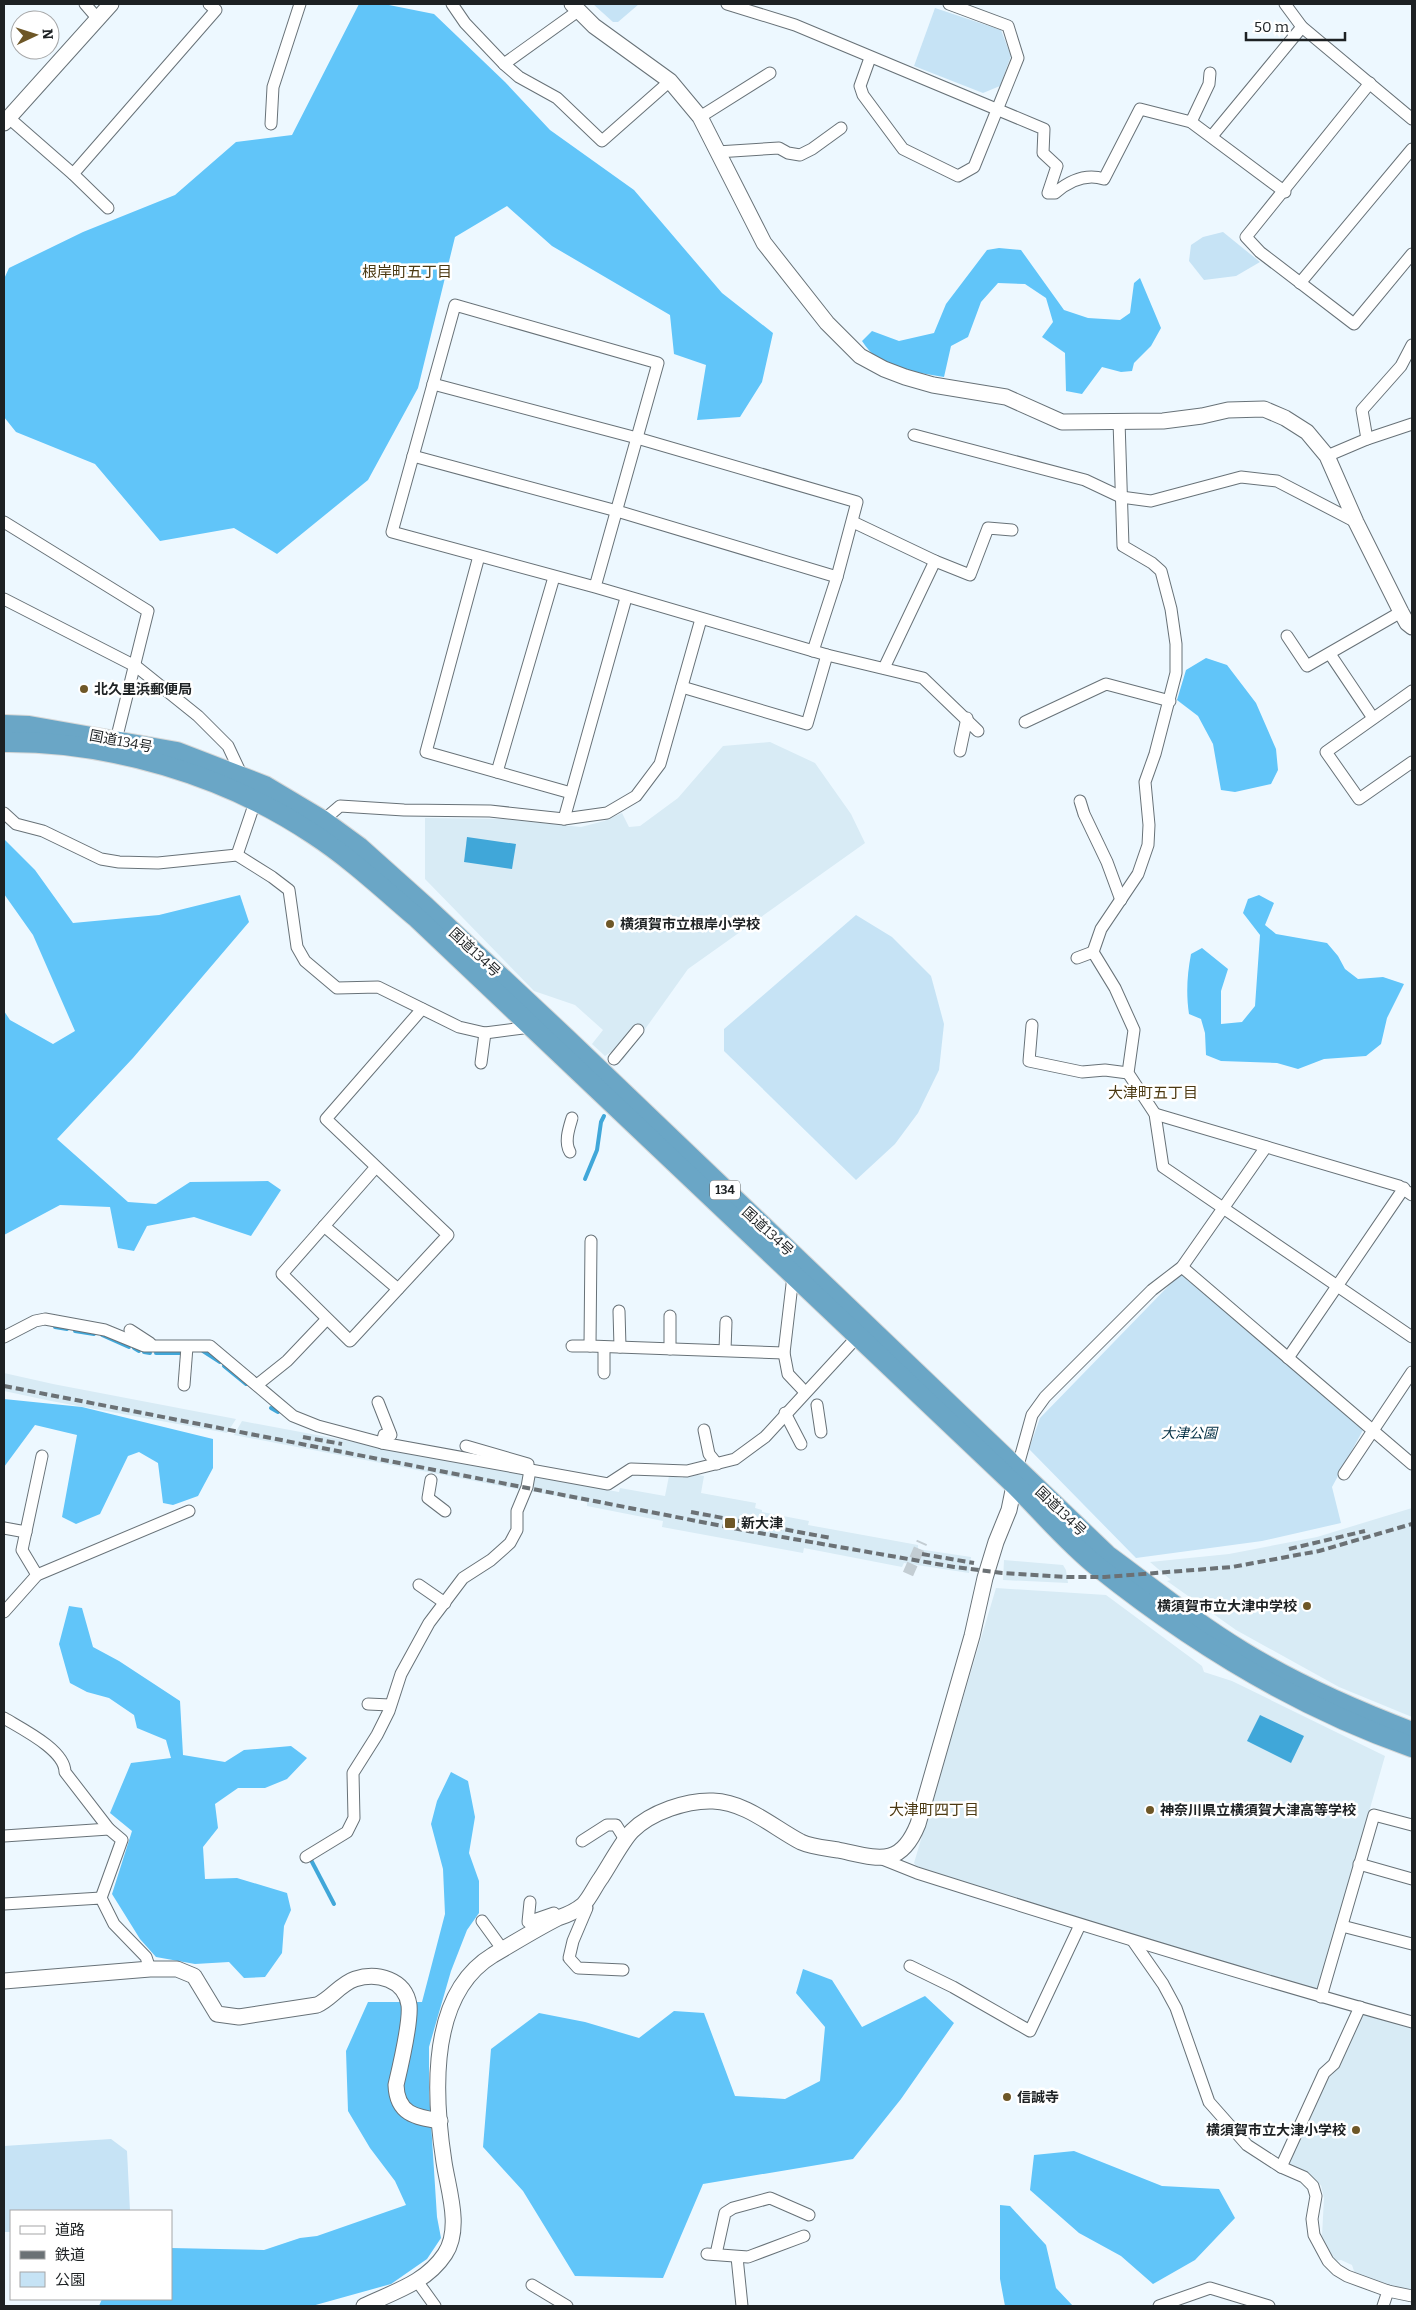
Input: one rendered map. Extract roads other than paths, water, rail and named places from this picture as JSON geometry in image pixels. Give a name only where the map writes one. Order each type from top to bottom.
[{"type":"highway","name":"国道134号","points":[[4,725],[29,726],[177,752],[265,786],[317,827],[347,858],[416,918],[858,1336],[1016,1477],[1107,1555],[1198,1622],[1243,1652],[1298,1683],[1354,1710],[1412,1732]]},
{"type":"highway","name":"国道134号","points":[[4,742],[28,742],[111,752],[172,767],[359,846],[426,906],[1016,1477],[1097,1566],[1226,1659],[1292,1696],[1412,1748]]},
{"type":"street","points":[[85,4],[98,19]]},
{"type":"street","points":[[108,208],[73,174],[6,120],[111,4]]},
{"type":"street","points":[[73,174],[216,10],[209,4]]},
{"type":"street","points":[[271,124],[273,87],[300,4]]},
{"type":"street","points":[[452,4],[466,23],[504,64],[519,77],[557,98],[602,142],[670,81]]},
{"type":"street","points":[[727,4],[795,25],[870,58],[1044,129],[1044,152],[1057,166],[1048,193],[1055,194],[1068,182],[1093,175],[1104,179],[1140,109],[1191,122],[1285,192]]},
{"type":"street","points":[[870,58],[860,86],[864,95],[903,149],[958,176],[974,167],[1018,58],[1008,26],[949,4]]},
{"type":"street","points":[[1285,4],[1302,28],[1412,119]]},
{"type":"street","points":[[504,64],[575,7],[594,26],[670,81],[700,118],[764,243],[828,323],[860,356],[884,370],[933,385],[1006,397],[1062,422],[1163,421],[1202,416],[1228,410],[1264,409],[1286,418],[1307,432],[1327,456],[1356,522],[1400,612],[1407,623],[1412,626]]},
{"type":"street","points":[[1212,136],[1302,28]]},
{"type":"street","points":[[700,118],[770,73]]},
{"type":"street","points":[[1191,122],[1209,84],[1210,73]]},
{"type":"street","points":[[1370,83],[1285,192],[1246,237],[1260,252],[1354,324],[1412,254]]},
{"type":"street","points":[[717,152],[779,148],[788,153],[800,155],[812,149],[841,128]]},
{"type":"street","points":[[1300,283],[1412,148]]},
{"type":"street","points":[[595,587],[658,363],[455,305],[392,532],[595,587],[626,598],[827,655],[923,678],[967,718],[978,731]]},
{"type":"street","points":[[1367,439],[1362,410],[1401,366],[1412,345]]},
{"type":"street","points":[[433,384],[637,438],[857,502],[837,577],[813,651]]},
{"type":"street","points":[[1119,421],[1123,546],[1152,562],[1161,571],[1166,585],[1176,644],[1176,673],[1170,701],[1145,782],[1149,825],[1148,845],[1138,874],[1101,928],[1093,952],[1115,988],[1134,1030],[1128,1073],[1155,1114],[1163,1167],[1222,1209],[1339,1286],[1412,1338]]},
{"type":"street","points":[[1327,456],[1367,439],[1412,424]]},
{"type":"street","points":[[914,435],[1085,480],[1121,497],[1151,501],[1241,477],[1262,478],[1277,481],[1356,522]]},
{"type":"street","points":[[413,456],[617,511],[837,577]]},
{"type":"street","points":[[4,522],[148,611],[116,740]]},
{"type":"street","points":[[853,522],[935,561],[970,575],[988,528],[1012,530]]},
{"type":"street","points":[[479,556],[426,752],[571,793]]},
{"type":"street","points":[[884,668],[935,561]]},
{"type":"street","points":[[497,772],[554,577]]},
{"type":"street","points":[[564,819],[626,598]]},
{"type":"street","points":[[4,599],[133,666],[198,716],[228,746],[244,779]]},
{"type":"street","points":[[1287,636],[1307,666],[1400,612]]},
{"type":"street","points":[[317,827],[340,806],[404,810],[490,811],[564,819],[607,813],[636,796],[660,764],[701,619]]},
{"type":"street","points":[[1330,654],[1372,718]]},
{"type":"street","points":[[682,687],[808,724],[827,655]]},
{"type":"street","points":[[1025,722],[1106,684],[1170,701]]},
{"type":"street","points":[[1412,691],[1326,752],[1359,799],[1412,762]]},
{"type":"street","points":[[960,750],[967,718]]},
{"type":"street","points":[[1080,801],[1084,814],[1107,862],[1121,900]]},
{"type":"street","points":[[237,855],[255,802]]},
{"type":"street","points":[[4,813],[16,824],[42,830],[101,859],[158,862],[237,855],[289,890],[297,947],[305,961],[337,988],[378,987],[458,1027],[484,1033],[532,1028]]},
{"type":"street","points":[[1077,958],[1093,952]]},
{"type":"street","points":[[376,1167],[282,1274],[326,1320],[350,1341],[448,1235],[326,1119],[422,1009]]},
{"type":"street","points":[[1032,1025],[1030,1061],[1082,1072],[1104,1070],[1128,1073]]},
{"type":"street","points":[[614,1059],[638,1030]]},
{"type":"street","points":[[481,1063],[484,1033]]},
{"type":"street","points":[[1155,1114],[1408,1191],[1288,1358]]},
{"type":"street","points":[[570,1152],[568,1149],[568,1137],[572,1118]]},
{"type":"street","points":[[882,1859],[898,1853],[907,1846],[918,1824],[974,1627],[987,1570],[1009,1510],[1032,1415],[1046,1397],[1152,1290],[1182,1267],[1266,1147]]},
{"type":"street","points":[[324,1226],[398,1289]]},
{"type":"street","points":[[590,1346],[591,1241]]},
{"type":"street","points":[[1182,1267],[1412,1464]]},
{"type":"street","points":[[793,1276],[784,1353],[788,1374],[805,1392]]},
{"type":"street","points":[[619,1311],[620,1346]]},
{"type":"street","points":[[670,1316],[670,1349]]},
{"type":"street","points":[[4,1337],[35,1320],[45,1319],[106,1330],[144,1346],[210,1346],[286,1411],[302,1422],[382,1443],[608,1484],[631,1469],[686,1471],[735,1459],[765,1437],[785,1413],[858,1336]]},
{"type":"street","points":[[257,1385],[287,1361],[326,1320]]},
{"type":"street","points":[[725,1350],[726,1322]]},
{"type":"street","points":[[130,1330],[155,1347]]},
{"type":"street","points":[[572,1346],[620,1346],[784,1353]]},
{"type":"street","points":[[184,1385],[187,1347]]},
{"type":"street","points":[[604,1347],[604,1373]]},
{"type":"street","points":[[1344,1474],[1412,1372]]},
{"type":"street","points":[[378,1402],[391,1435],[384,1435],[382,1443]]},
{"type":"street","points":[[817,1405],[821,1432]]},
{"type":"street","points":[[785,1413],[800,1444]]},
{"type":"street","points":[[704,1430],[709,1454],[717,1464]]},
{"type":"street","points":[[306,1857],[346,1832],[354,1818],[353,1773],[377,1735],[401,1674],[429,1623],[463,1578],[491,1560],[510,1543],[517,1530],[517,1511],[532,1470],[530,1464],[466,1446]]},
{"type":"street","points":[[37,1575],[22,1550],[42,1456]]},
{"type":"street","points":[[431,1480],[428,1498],[445,1511]]},
{"type":"street","points":[[4,1612],[37,1575],[189,1511]]},
{"type":"street","points":[[4,1528],[26,1532]]},
{"type":"street","points":[[419,1585],[445,1603]]},
{"type":"street","points":[[368,1704],[390,1705]]},
{"type":"street","points":[[4,1718],[50,1748],[65,1766],[66,1772],[109,1829],[122,1840],[101,1898],[114,1924],[146,1957],[150,1969]]},
{"type":"street","points":[[364,2306],[401,2291],[417,2281],[447,2251],[452,2232],[452,2211],[440,2121],[438,2053],[443,2028],[461,1988],[490,1957],[584,1904],[629,1834],[641,1823],[675,1806],[712,1800],[740,1807],[804,1844],[882,1859],[917,1873],[1080,1925],[1321,1997],[1412,2022]]},
{"type":"street","points":[[1321,1997],[1374,1815],[1412,1825]]},
{"type":"street","points":[[582,1841],[607,1825],[616,1825],[626,1841]]},
{"type":"street","points":[[4,1836],[109,1829]]},
{"type":"street","points":[[1359,1864],[1412,1879]]},
{"type":"street","points":[[4,1904],[101,1898]]},
{"type":"street","points":[[530,1902],[528,1922],[554,1913],[559,1918]]},
{"type":"street","points":[[584,1904],[587,1908],[573,1941],[569,1958],[578,1968],[623,1970]]},
{"type":"street","points":[[482,1921],[503,1950]]},
{"type":"street","points":[[910,1966],[953,1987],[1030,2031],[1080,1925]]},
{"type":"street","points":[[1342,1926],[1412,1944]]},
{"type":"street","points":[[1133,1941],[1163,1984],[1176,2008],[1209,2102],[1247,2145],[1281,2167],[1304,2177],[1313,2186],[1316,2196],[1312,2218],[1314,2235],[1328,2261],[1347,2276],[1388,2291],[1412,2296]]},
{"type":"street","points":[[4,1981],[150,1969],[177,1969],[194,1976],[217,2014],[239,2017],[317,2005],[328,2000],[347,1982],[356,1979],[369,1977],[391,1980],[402,1988],[409,2008],[396,2086],[396,2097],[400,2106],[411,2113],[422,2118],[440,2121]]},
{"type":"street","points":[[1281,2167],[1324,2073],[1334,2064],[1360,2007]]},
{"type":"street","points":[[804,2236],[748,2257],[711,2254],[725,2213],[733,2208],[770,2198],[809,2215]]},
{"type":"street","points":[[737,2257],[742,2306]]},
{"type":"street","points":[[417,2281],[436,2306]]},
{"type":"street","points":[[532,2285],[567,2306]]},
{"type":"street","points":[[1159,2306],[1210,2288],[1269,2306]]},
{"type":"street","points":[[1383,2306],[1388,2291]]},
{"type":"waterway","points":[[585,1179],[597,1150],[601,1122],[604,1116]]},
{"type":"waterway","points":[[55,1327],[67,1329]]},
{"type":"waterway","points":[[75,1331],[94,1334]]},
{"type":"waterway","points":[[102,1335],[129,1347]]},
{"type":"waterway","points":[[134,1348],[139,1351]]},
{"type":"waterway","points":[[203,1351],[220,1362]]},
{"type":"waterway","points":[[144,1352],[150,1353]]},
{"type":"waterway","points":[[156,1353],[183,1353]]},
{"type":"waterway","points":[[224,1366],[246,1384]]},
{"type":"waterway","points":[[271,1408],[278,1412]]},
{"type":"waterway","points":[[311,1860],[334,1904]]},
{"type":"tunnel","points":[[908,1574],[922,1542]]},
{"type":"railway","points":[[4,1386],[748,1531],[954,1567],[1002,1573],[1105,1577],[1232,1567],[1319,1551],[1412,1524]]},
{"type":"railway","points":[[303,1437],[342,1444]]},
{"type":"railway","points":[[691,1512],[831,1538]]},
{"type":"railway","points":[[1289,1549],[1365,1531]]},
{"type":"railway","points":[[922,1554],[974,1563]]},
{"type":"place","name":"北久里浜郵便局","points":[[84,689]]},
{"type":"place","name":"横須賀市立根岸小学校","points":[[610,924]]},
{"type":"place","name":"新大津","points":[[730,1523]]},
{"type":"place","name":"横須賀市立大津中学校","points":[[1307,1606]]},
{"type":"place","name":"神奈川県立横須賀大津高等学校","points":[[1150,1810]]},
{"type":"place","name":"信誠寺","points":[[1007,2097]]},
{"type":"place","name":"横須賀市立大津小学校","points":[[1356,2130]]},
{"type":"district","name":"根岸町五丁目","points":[[407,272]]},
{"type":"district","name":"大津町五丁目","points":[[1153,1093]]},
{"type":"district","name":"大津町四丁目","points":[[934,1810]]},
{"type":"park label","name":"大津公園","points":[[1189,1433]]}]
